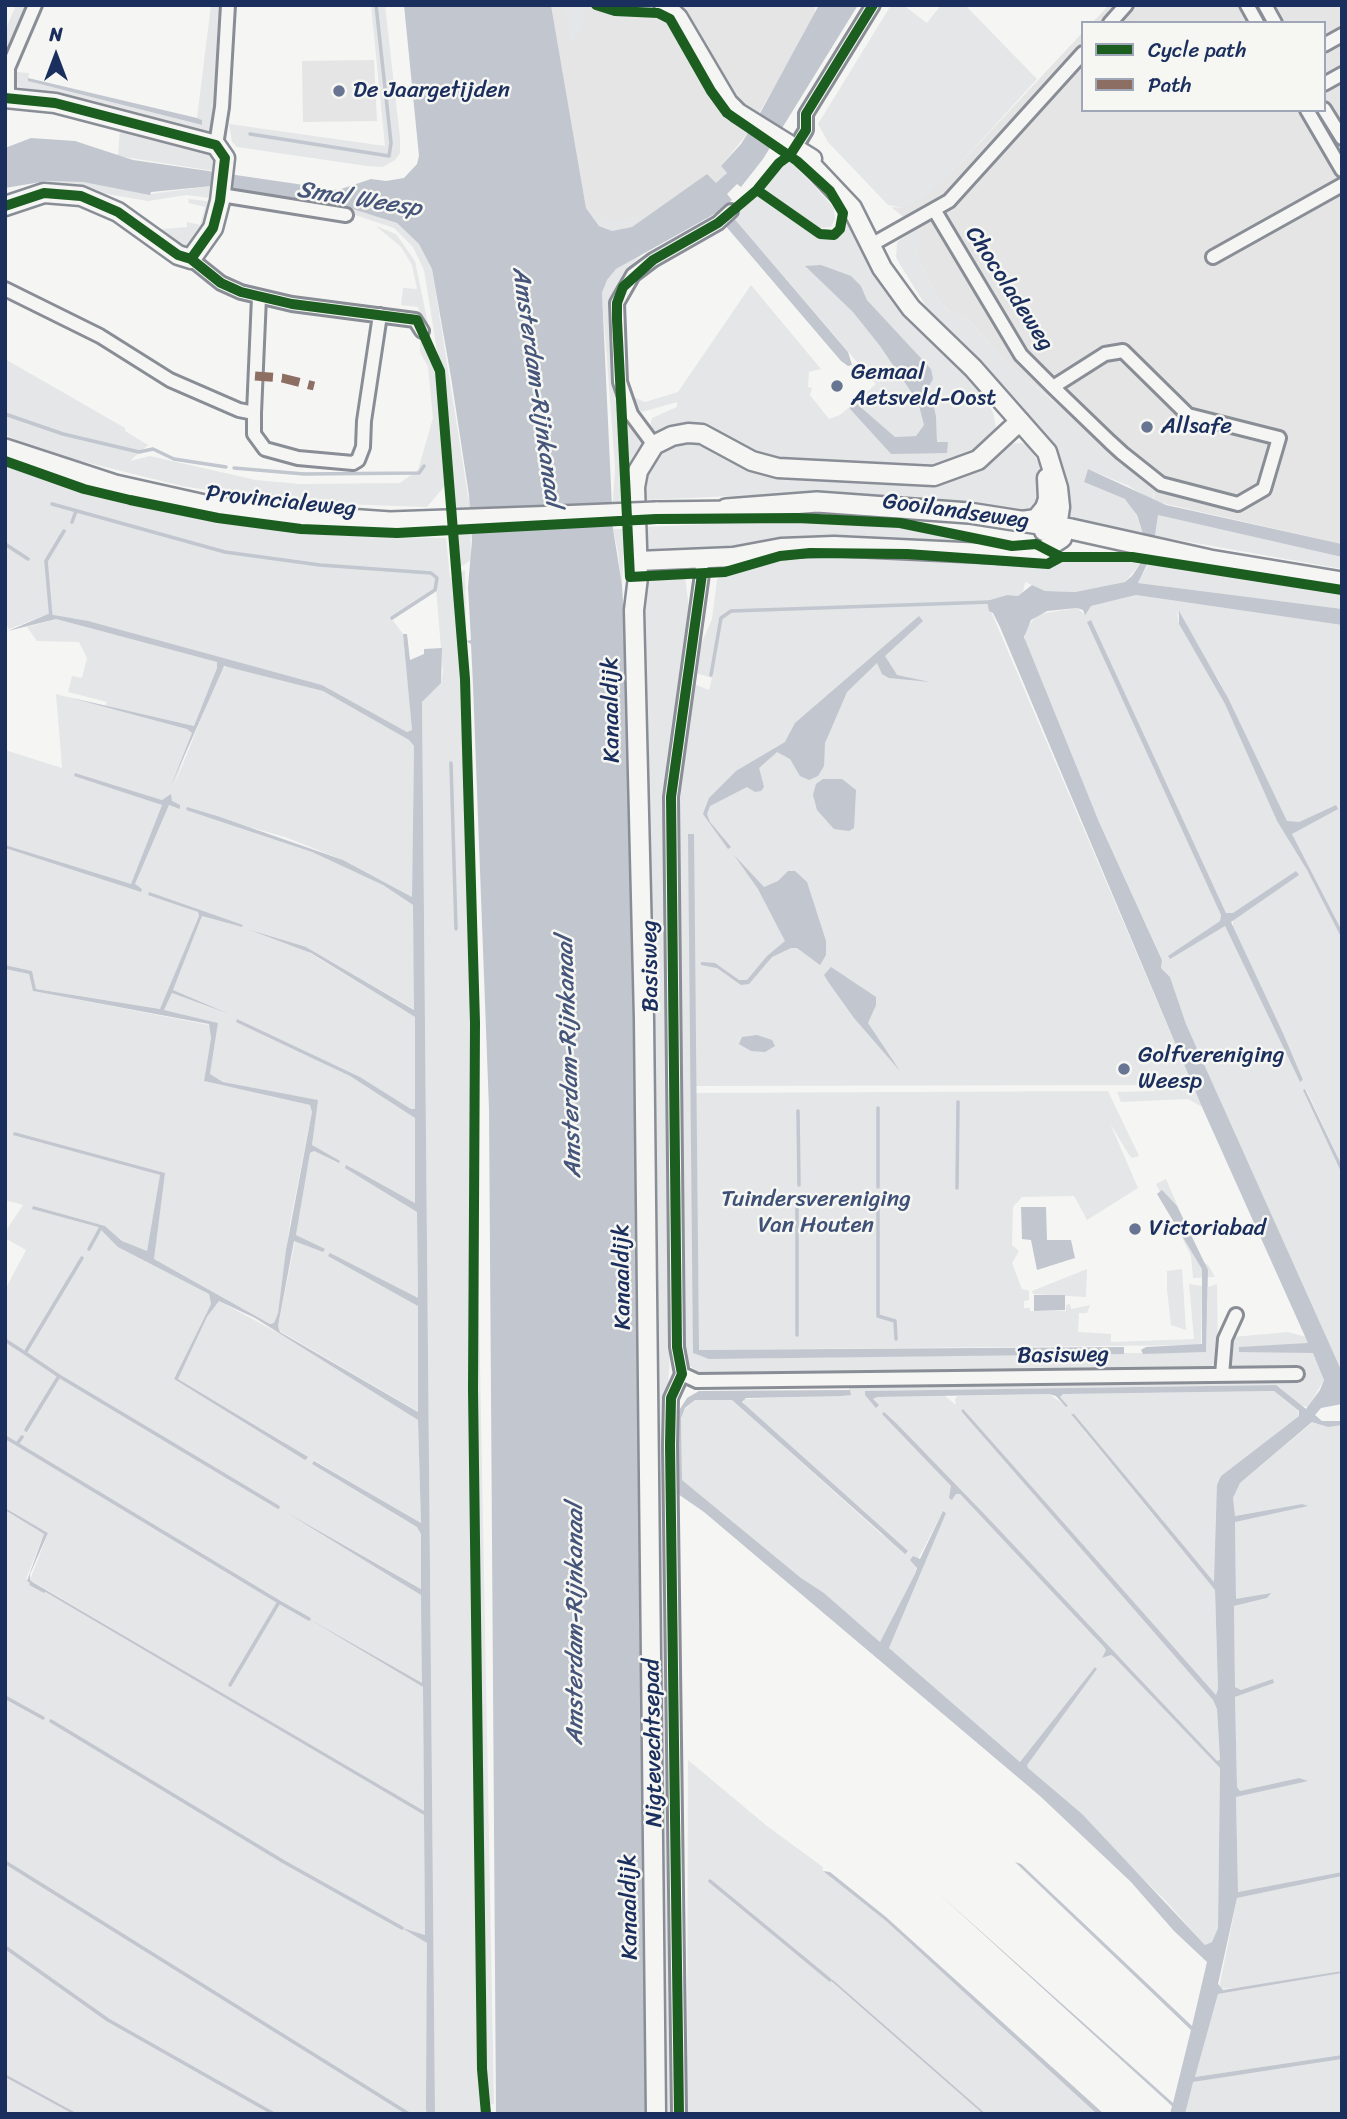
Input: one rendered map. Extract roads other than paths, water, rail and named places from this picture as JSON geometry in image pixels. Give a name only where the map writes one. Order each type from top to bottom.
[{"type":"main road","name":"Provincialeweg","points":[[5,449],[115,485],[208,506],[336,520],[428,522],[559,516]]},
{"type":"main road","name":"Gooilandseweg","points":[[559,516],[726,509],[764,504],[844,503],[969,513],[1162,552],[1342,582]]},
{"type":"street","points":[[35,5],[8,68],[7,98],[55,103],[216,145],[225,158],[222,192],[213,228],[191,259]]},
{"type":"street","points":[[216,145],[222,107],[229,5]]},
{"type":"street","points":[[664,5],[678,18],[720,93],[738,113],[801,147],[850,191],[870,218],[876,242],[920,314],[968,366],[1035,447],[1042,460],[1049,489],[1041,514],[1029,526]]},
{"type":"street","points":[[801,147],[806,130],[806,114],[873,5]]},
{"type":"street","points":[[1112,21],[1126,5]]},
{"type":"street","points":[[1247,5],[1256,21]]},
{"type":"street","points":[[1265,5],[1274,21]]},
{"type":"street","points":[[1326,44],[1342,35]]},
{"type":"street","points":[[876,242],[949,201],[1081,55]]},
{"type":"street","points":[[1326,83],[1342,74]]},
{"type":"street","points":[[1308,112],[1342,170]]},
{"type":"street","points":[[1326,112],[1342,138]]},
{"type":"street","points":[[1213,257],[1342,185]]},
{"type":"street","points":[[222,192],[346,215]]},
{"type":"street","points":[[5,206],[44,194],[66,193],[88,198],[118,212],[178,255],[191,259],[221,283],[259,297],[292,304],[418,320],[422,331]]},
{"type":"street","points":[[731,211],[718,223],[632,275],[623,287],[617,303],[620,382],[631,414],[654,445],[672,436],[688,433],[715,440],[752,461],[778,468],[934,476],[978,460],[1017,424]]},
{"type":"street","name":"Chocoladeweg","points":[[935,211],[1021,355],[1053,387],[1122,453],[1161,484],[1238,504],[1264,489],[1279,438],[1188,415],[1123,351],[1105,354],[1053,387]]},
{"type":"street","points":[[5,289],[100,335],[170,380],[239,410],[254,413]]},
{"type":"street","points":[[259,297],[254,434],[265,449],[298,458],[353,463],[359,460],[380,315]]},
{"type":"street","points":[[638,561],[701,559],[781,548],[834,546],[1027,555],[1039,553],[1060,532],[1060,498],[1047,452],[1017,424]]},
{"type":"street","name":"Kanaaldijk","points":[[654,445],[638,471],[635,486],[638,561],[634,610],[644,1019],[656,2114]]},
{"type":"street","name":"Basisweg","points":[[701,559],[702,575],[671,797],[677,1347],[682,1374],[697,1381],[1297,1374]]},
{"type":"street","points":[[1223,1376],[1225,1339],[1236,1315]]},
{"type":"street","name":"Nigtevechtsepad","points":[[679,2114],[670,1445],[671,1398],[682,1374]]},
{"type":"water","points":[[404,5],[551,5],[586,208],[599,226],[612,231],[632,227],[707,174],[716,183],[727,173],[721,166],[741,144],[758,117],[819,5],[858,5],[763,159],[741,187],[737,184],[727,194],[732,200],[718,212],[616,269],[607,280],[602,293],[613,529],[622,585],[626,654],[638,1084],[640,1654],[648,2114],[496,2114],[489,1109],[471,644],[466,641],[471,640],[468,587],[472,541],[469,495],[432,269],[419,244],[397,223],[337,204],[212,186],[151,192],[150,195],[83,182],[47,181],[5,188],[5,148],[31,138],[75,141],[133,160],[338,190],[371,179],[386,181],[404,178],[417,164],[419,156]]},
{"type":"water","points":[[28,78],[197,118],[202,120],[202,125],[28,81]]},
{"type":"water","points":[[732,216],[848,352],[852,365],[848,366],[841,361],[724,224]]},
{"type":"water","points":[[821,265],[851,276],[861,286],[867,300],[931,369],[933,379],[929,386],[936,416],[937,442],[948,442],[947,453],[891,454],[850,409],[851,404],[856,403],[895,437],[916,436],[924,425],[918,402],[880,346],[853,312],[805,266]]},
{"type":"water","points":[[1088,469],[1166,505],[1342,544],[1342,557],[1158,515],[1152,554],[1138,583],[1342,609],[1342,625],[1136,595],[1091,606],[1085,615],[1083,610],[1077,608],[1047,611],[1031,620],[1024,637],[1099,822],[1162,960],[1161,968],[1170,977],[1186,1024],[1342,1372],[1342,1404],[1321,1408],[1315,1415],[1322,1421],[1342,1421],[1342,1425],[1328,1427],[1312,1422],[1240,1483],[1233,1498],[1235,1516],[1302,1504],[1308,1506],[1235,1522],[1236,1599],[1271,1593],[1267,1598],[1234,1606],[1235,1687],[1241,1690],[1273,1679],[1274,1683],[1235,1697],[1237,1787],[1240,1791],[1299,1778],[1308,1781],[1236,1797],[1238,1892],[1342,1872],[1342,1876],[1237,1898],[1218,1984],[1223,1990],[1342,1973],[1218,1994],[1195,2077],[1342,2055],[1342,2059],[1193,2082],[1185,2114],[1170,2114],[1172,2106],[938,1893],[1173,2103],[1191,2030],[1015,1862],[1021,1864],[1192,2026],[1207,1962],[1174,1931],[1131,1882],[1040,1796],[704,1512],[678,1494],[678,1412],[687,1398],[699,1391],[850,1390],[851,1395],[746,1398],[742,1402],[908,1551],[905,1554],[732,1400],[695,1400],[685,1408],[681,1418],[682,1480],[801,1578],[824,1593],[880,1642],[915,1574],[917,1568],[910,1560],[913,1556],[920,1559],[943,1511],[946,1513],[889,1648],[1020,1762],[1095,1667],[1097,1669],[1027,1765],[1028,1768],[1082,1814],[1205,1945],[1212,1942],[1218,1928],[1220,1768],[1114,1657],[1111,1655],[1102,1658],[1106,1650],[1103,1646],[960,1494],[956,1494],[952,1500],[949,1498],[951,1486],[882,1414],[884,1412],[897,1424],[989,1519],[1217,1761],[1220,1760],[1217,1709],[1213,1700],[961,1411],[963,1409],[1216,1695],[1215,1590],[1071,1414],[1074,1414],[1214,1582],[1217,1485],[1221,1476],[1299,1416],[1299,1411],[1274,1391],[1063,1394],[1060,1397],[1068,1406],[1066,1407],[1056,1396],[1049,1394],[877,1397],[873,1399],[879,1405],[876,1408],[865,1395],[865,1391],[1276,1385],[1306,1409],[1324,1380],[1313,1353],[1239,1352],[1239,1347],[1308,1343],[1202,1107],[1000,627],[993,613],[989,611],[987,601],[1007,595],[1018,596],[1032,585],[1045,591],[1075,592],[1125,582],[1132,576],[1140,564],[1144,537],[1137,515],[1125,499],[1084,482]]},
{"type":"water","points":[[1179,611],[1228,698],[1287,821],[1299,822],[1336,805],[1338,809],[1292,834],[1342,931],[1342,939],[1307,870],[1277,821],[1225,704],[1179,624]]},
{"type":"water","points":[[48,614],[88,621],[322,685],[407,732],[412,730],[403,634],[407,634],[410,660],[424,654],[424,649],[442,648],[441,683],[422,702],[435,2114],[427,2114],[426,2109],[427,1943],[402,1928],[425,1935],[424,1815],[27,1581],[44,1534],[5,1510],[48,1533],[30,1574],[30,1580],[34,1583],[424,1811],[423,1687],[309,1619],[422,1683],[421,1595],[284,1511],[421,1589],[421,1534],[417,1527],[312,1464],[314,1461],[421,1523],[418,1420],[255,1318],[219,1301],[207,1317],[178,1379],[308,1457],[305,1460],[174,1379],[211,1304],[209,1294],[118,1247],[98,1227],[32,1209],[33,1206],[105,1226],[122,1241],[147,1251],[160,1175],[13,1135],[14,1132],[165,1173],[154,1259],[270,1324],[274,1323],[278,1313],[286,1250],[312,1112],[310,1105],[204,1081],[211,1038],[209,1024],[33,991],[29,974],[5,969],[5,965],[32,971],[36,989],[160,1009],[199,916],[198,912],[148,895],[149,892],[243,925],[242,927],[202,916],[173,990],[229,1014],[172,993],[164,1010],[218,1023],[210,1074],[223,1082],[318,1100],[312,1145],[340,1161],[339,1163],[314,1151],[310,1153],[296,1235],[325,1249],[323,1252],[294,1241],[278,1326],[280,1332],[418,1412],[418,1306],[328,1256],[330,1253],[418,1298],[417,1212],[345,1168],[346,1165],[415,1203],[415,1118],[350,1076],[236,1022],[237,1019],[360,1077],[415,1109],[415,1017],[311,953],[250,930],[306,947],[414,1010],[413,905],[383,885],[312,852],[186,810],[187,807],[217,816],[343,860],[412,897],[414,746],[409,740],[323,691],[224,666],[171,786],[192,733],[187,729],[68,697],[194,726],[217,662],[56,619],[8,631]]},
{"type":"water","points":[[919,616],[923,621],[885,656],[897,675],[930,682],[889,678],[882,674],[877,663],[847,692],[825,743],[824,766],[818,776],[809,780],[800,776],[790,759],[777,752],[759,768],[764,787],[761,791],[755,792],[747,787],[710,806],[707,814],[710,822],[731,847],[728,849],[703,814],[709,798],[736,771],[785,742],[795,723]]},
{"type":"water","points":[[1091,620],[1226,913],[1233,913],[1296,871],[1299,875],[1231,922],[1283,1033],[1303,1080],[1300,1082],[1225,926],[1170,959],[1168,956],[1220,921],[1221,915],[1087,622]]},
{"type":"water","points":[[75,773],[162,800],[171,794],[172,801],[180,805],[180,809],[169,805],[135,884],[142,889],[141,892],[5,848],[5,845],[131,884],[162,805],[74,776]]},
{"type":"water","points":[[823,779],[842,779],[856,790],[854,828],[849,831],[834,829],[817,810],[813,795],[816,784]]},
{"type":"water","points":[[688,834],[694,834],[699,1350],[1124,1347],[1124,1354],[709,1359],[693,1353]]},
{"type":"water","points":[[734,855],[764,887],[778,881],[788,871],[795,871],[807,882],[826,941],[826,955],[820,965],[797,948],[791,948],[772,957],[749,984],[741,985],[717,968],[701,965],[701,962],[715,963],[739,980],[747,980],[767,956],[785,941],[758,889]]},
{"type":"water","points":[[831,967],[876,997],[876,1005],[868,1023],[900,1071],[854,1018],[829,983],[824,975]]},
{"type":"water","points":[[757,1035],[772,1040],[775,1046],[765,1052],[751,1051],[739,1044],[742,1037]]},
{"type":"water","points":[[1305,1089],[1342,1166],[1342,1174],[1303,1090]]},
{"type":"water","points":[[1162,1190],[1177,1206],[1208,1270],[1206,1352],[1143,1354],[1141,1350],[1146,1347],[1202,1344],[1202,1269],[1157,1194]]},
{"type":"water","points":[[1021,1207],[1046,1207],[1047,1240],[1071,1240],[1075,1258],[1037,1270],[1031,1240],[1022,1239]]},
{"type":"water","points":[[1034,1295],[1065,1295],[1065,1310],[1034,1311]]},
{"type":"water","points":[[823,1871],[830,1872],[886,1917],[1104,2114],[1097,2114],[886,1921]]},
{"type":"water","points":[[830,1980],[833,1980],[986,2114],[983,2114]]},
{"type":"water","points":[[5,2074],[78,2114],[73,2114],[5,2077]]},
{"type":"waterway","points":[[250,134],[389,156],[391,143],[376,5]]},
{"type":"waterway","points":[[5,414],[63,434],[139,452],[153,449],[174,459],[226,467]]},
{"type":"waterway","points":[[234,468],[304,474],[419,473],[424,466]]},
{"type":"waterway","points":[[52,504],[225,552],[320,565],[431,573],[437,578],[435,590],[392,618]]},
{"type":"waterway","points":[[72,522],[76,511]]},
{"type":"waterway","points":[[51,618],[46,561],[64,531]]},
{"type":"waterway","points":[[5,544],[28,559]]},
{"type":"waterway","points":[[711,675],[721,618],[731,611],[991,602]]},
{"type":"waterway","points":[[451,763],[456,929]]},
{"type":"waterway","points":[[957,1188],[958,1102]]},
{"type":"waterway","points":[[878,1108],[878,1187]]},
{"type":"waterway","points":[[798,1111],[799,1185]]},
{"type":"waterway","points":[[797,1197],[797,1335]]},
{"type":"waterway","points":[[878,1197],[878,1316],[895,1321],[896,1339]]},
{"type":"waterway","points":[[89,1249],[101,1227]]},
{"type":"waterway","points":[[26,1430],[59,1376],[25,1353],[82,1258]]},
{"type":"waterway","points":[[5,1340],[25,1353]]},
{"type":"waterway","points":[[59,1376],[278,1507]]},
{"type":"waterway","points":[[5,1437],[17,1444],[22,1437]]},
{"type":"waterway","points":[[17,1444],[279,1602],[230,1685]]},
{"type":"waterway","points":[[31,1584],[44,1591]]},
{"type":"waterway","points":[[279,1602],[309,1619]]},
{"type":"waterway","points":[[5,1697],[43,1718]]},
{"type":"waterway","points":[[51,1721],[284,1862],[402,1928]]},
{"type":"waterway","points":[[5,1862],[409,2114]]},
{"type":"waterway","points":[[710,1881],[830,1980]]},
{"type":"waterway","points":[[5,1947],[108,2020],[274,2114]]},
{"type":"place","name":"De Jaargetijden","points":[[339,91]]},
{"type":"place","name":"Gemaal Aetsveld-Oost","points":[[837,386]]},
{"type":"place","name":"Allsafe","points":[[1147,427]]},
{"type":"place","name":"Golfvereniging Weesp","points":[[1124,1069]]},
{"type":"place","name":"Victoriabad","points":[[1135,1229]]},
{"type":"water label","name":"Smal Weesp","points":[[359,200]]},
{"type":"water label","name":"Amsterdam-Rijnkanaal","points":[[536,387]]},
{"type":"water label","name":"Amsterdam-Rijnkanaal","points":[[570,1057]]},
{"type":"water label","name":"Amsterdam-Rijnkanaal","points":[[576,1624]]},
{"type":"park label","name":"Tuindersvereniging Van Houten","points":[[816,1213]]}]
